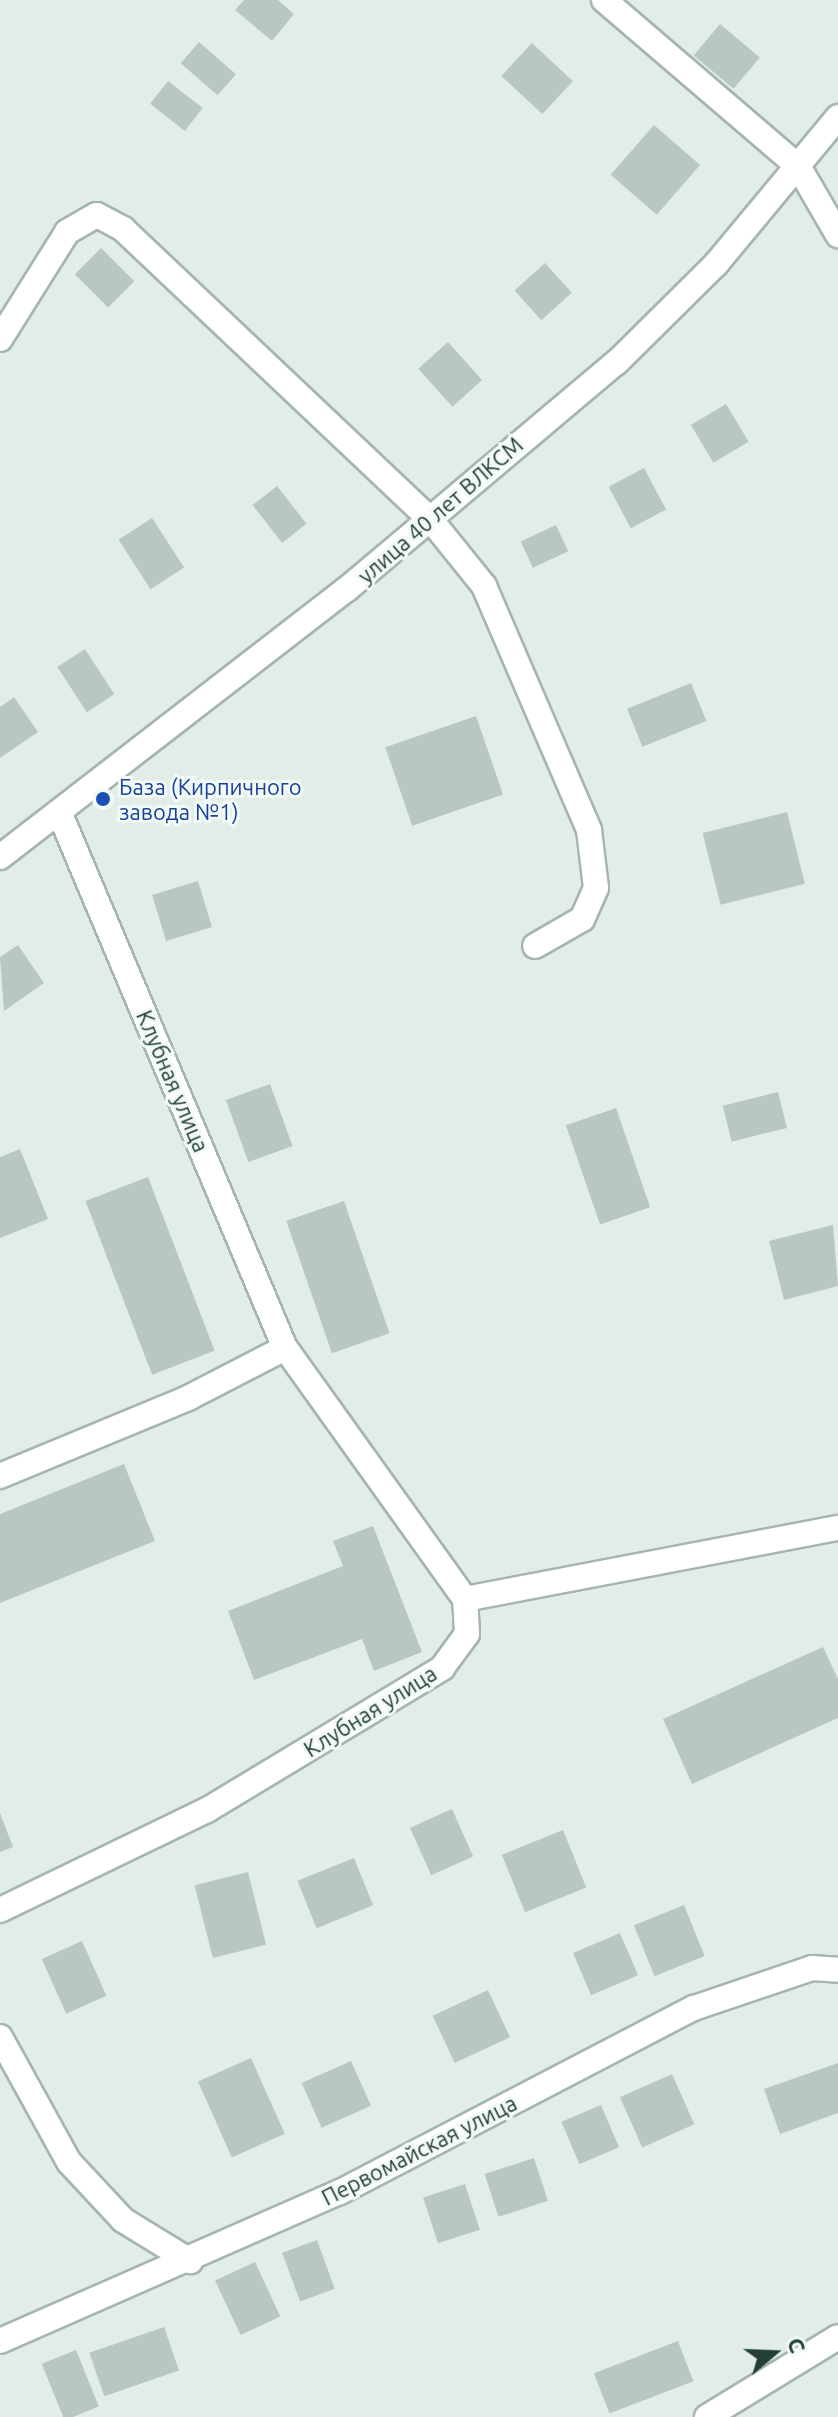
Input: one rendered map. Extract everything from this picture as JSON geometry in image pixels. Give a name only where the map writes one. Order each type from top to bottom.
[{"type":"street","points":[[604,0],[798,166],[838,235]]},
{"type":"street","name":"улица 40 лет ВЛКСМ","points":[[0,857],[60,814],[431,520],[617,362],[716,264],[838,117]]},
{"type":"street","points":[[0,339],[67,232],[97,215],[123,229],[431,520],[484,586],[589,830],[596,888],[582,919],[535,946]]},
{"type":"street","name":"Клубная улица","points":[[0,1910],[207,1810],[442,1668],[467,1634],[465,1599],[285,1348],[60,814]]},
{"type":"street","points":[[0,1476],[188,1398],[285,1348]]},
{"type":"street","points":[[465,1599],[838,1528]]},
{"type":"street","name":"Первомайская улица","points":[[0,2341],[190,2261],[694,2008],[812,1968],[838,1970]]},
{"type":"street","points":[[0,2037],[69,2162],[123,2220],[190,2261]]},
{"type":"street","points":[[707,2417],[838,2337]]},
{"type":"building","points":[[244,0],[278,0],[294,14],[272,41],[235,10]]},
{"type":"building","points":[[720,24],[760,57],[733,89],[694,55]]},
{"type":"building","points":[[199,42],[236,74],[218,95],[181,63]]},
{"type":"building","points":[[532,43],[573,81],[542,114],[501,76]]},
{"type":"building","points":[[168,81],[203,108],[185,131],[150,104]]},
{"type":"building","points":[[654,125],[700,165],[657,215],[611,175]]},
{"type":"building","points":[[101,248],[134,281],[108,307],[75,274]]},
{"type":"building","points":[[545,263],[572,293],[541,320],[515,290]]},
{"type":"building","points":[[448,342],[482,380],[452,407],[418,369]]},
{"type":"building","points":[[726,404],[749,442],[714,463],[691,425]]},
{"type":"building","points":[[644,468],[666,509],[631,528],[609,487]]},
{"type":"building","points":[[277,486],[307,524],[282,543],[253,505]]},
{"type":"building","points":[[152,518],[184,567],[151,589],[118,540]]},
{"type":"building","points":[[556,525],[568,551],[533,568],[521,541]]},
{"type":"building","points":[[85,649],[114,694],[87,712],[57,667]]},
{"type":"building","points":[[691,683],[706,721],[642,747],[627,709]]},
{"type":"building","points":[[14,697],[38,732],[0,758],[0,707]]},
{"type":"building","points":[[476,716],[503,794],[412,826],[385,747]]},
{"type":"building","points":[[787,812],[805,884],[720,905],[703,833]]},
{"type":"building","points":[[198,881],[212,927],[166,941],[152,895]]},
{"type":"building","points":[[18,945],[44,983],[4,1011],[0,957]]},
{"type":"building","points":[[270,1084],[293,1146],[248,1162],[226,1100]]},
{"type":"building","points":[[778,1092],[787,1128],[732,1142],[723,1106]]},
{"type":"building","points":[[616,1108],[650,1207],[600,1225],[566,1125]]},
{"type":"building","points":[[20,1149],[48,1219],[0,1238],[0,1157]]},
{"type":"building","points":[[148,1177],[215,1351],[152,1375],[85,1201]]},
{"type":"building","points":[[344,1201],[390,1333],[332,1353],[286,1221]]},
{"type":"building","points":[[833,1225],[838,1286],[784,1300],[769,1241]]},
{"type":"building","points":[[124,1464],[155,1541],[0,1603],[0,1514]]},
{"type":"building","points":[[373,1526],[422,1652],[374,1671],[362,1639],[254,1680],[228,1611],[343,1566],[333,1541]]},
{"type":"building","points":[[823,1647],[838,1679],[838,1718],[692,1784],[663,1719]]},
{"type":"building","points":[[452,1809],[473,1857],[431,1875],[410,1828]]},
{"type":"building","points":[[0,1813],[13,1847],[0,1852]]},
{"type":"building","points":[[563,1830],[586,1887],[525,1912],[502,1855]]},
{"type":"building","points":[[354,1858],[373,1905],[317,1928],[297,1881]]},
{"type":"building","points":[[248,1872],[266,1945],[213,1958],[195,1885]]},
{"type":"building","points":[[684,1905],[705,1956],[655,1976],[634,1925]]},
{"type":"building","points":[[620,1933],[638,1975],[591,1995],[573,1953]]},
{"type":"building","points":[[82,1941],[106,1996],[66,2014],[42,1959]]},
{"type":"building","points":[[488,1990],[510,2037],[455,2063],[433,2016]]},
{"type":"building","points":[[251,2058],[285,2134],[232,2157],[198,2082]]},
{"type":"building","points":[[351,2061],[371,2106],[322,2128],[302,2083]]},
{"type":"building","points":[[838,2063],[838,2113],[780,2134],[764,2089]]},
{"type":"building","points":[[672,2074],[694,2124],[642,2147],[620,2097]]},
{"type":"building","points":[[601,2105],[619,2147],[579,2164],[561,2122]]},
{"type":"building","points":[[534,2158],[548,2201],[498,2217],[485,2174]]},
{"type":"building","points":[[465,2184],[480,2230],[438,2243],[423,2198]]},
{"type":"building","points":[[317,2240],[335,2289],[300,2302],[282,2253]]},
{"type":"building","points":[[255,2262],[280,2316],[240,2335],[215,2281]]},
{"type":"building","points":[[164,2327],[179,2370],[104,2396],[89,2353]]},
{"type":"building","points":[[678,2341],[693,2381],[609,2413],[594,2373]]},
{"type":"building","points":[[76,2350],[99,2407],[73,2417],[63,2417],[42,2364]]},
{"type":"place","name":"База (Кирпичного завода №1)","points":[[103,799]]}]
